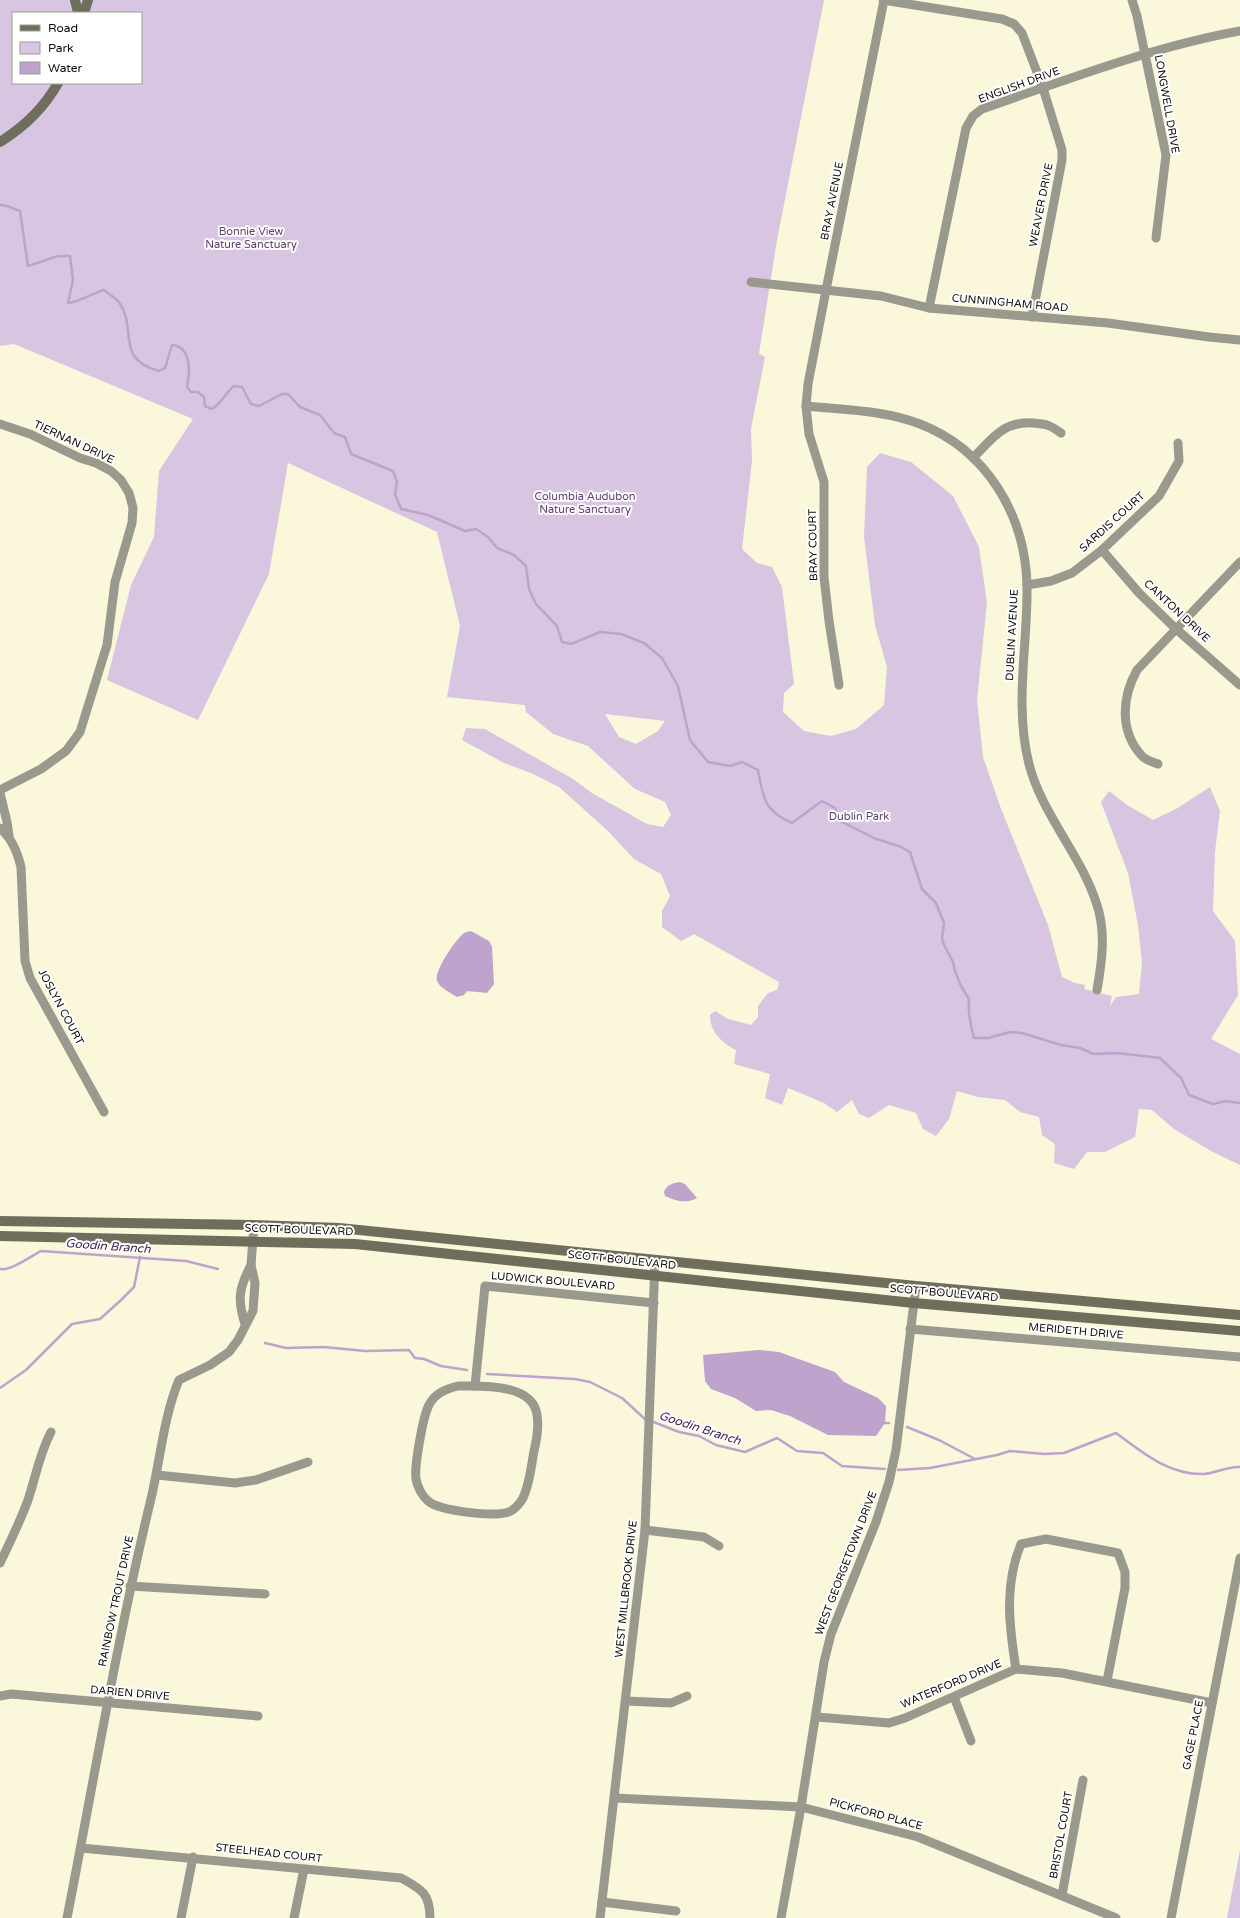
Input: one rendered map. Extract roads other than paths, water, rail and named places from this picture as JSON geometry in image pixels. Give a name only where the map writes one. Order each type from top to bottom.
[{"type":"main road","points":[[75,0],[78,12]]},
{"type":"main road","points":[[84,12],[88,0]]},
{"type":"main road","points":[[0,142],[19,130],[50,98],[57,84]]},
{"type":"main road","name":"SCOTT BOULEVARD","points":[[0,1221],[254,1225],[339,1228],[916,1286],[1240,1315]]},
{"type":"main road","name":"SCOTT BOULEVARD","points":[[0,1236],[254,1240],[355,1244],[914,1303],[1240,1331]]},
{"type":"street","name":"WEAVER DRIVE","points":[[884,0],[1002,19],[1014,24],[1022,33],[1043,88],[1062,150],[1062,160],[1032,317]]},
{"type":"street","name":"BRAY AVENUE","points":[[806,406],[808,384],[826,290],[884,0]]},
{"type":"street","name":"LONGWELL DRIVE","points":[[1132,0],[1146,55],[1166,155],[1156,238]]},
{"type":"street","name":"ENGLISH DRIVE","points":[[929,308],[966,128],[973,116],[982,109],[1146,55],[1197,39],[1240,31]]},
{"type":"street","name":"CUNNINGHAM ROAD","points":[[751,282],[881,296],[929,308],[1108,323],[1208,338],[1240,340]]},
{"type":"street","name":"DUBLIN AVENUE","points":[[806,406],[878,412],[920,424],[946,437],[973,458],[993,479],[1011,509],[1023,542],[1027,585],[1021,686],[1022,720],[1026,749],[1033,778],[1045,806],[1078,861],[1097,906],[1102,937],[1097,990]]},
{"type":"street","name":"BRAY COURT","points":[[806,406],[809,434],[824,482],[824,577],[839,685]]},
{"type":"street","points":[[973,458],[1006,427],[1021,422],[1049,424],[1061,433]]},
{"type":"street","name":"TIERNAN DRIVE","points":[[0,424],[30,434],[111,471],[121,480],[129,493],[133,508],[132,523],[115,582],[107,645],[80,732],[66,751],[41,769],[0,791]]},
{"type":"street","name":"SARDIS COURT","points":[[1027,585],[1051,581],[1072,573],[1102,550],[1159,496],[1179,461],[1178,443]]},
{"type":"street","name":"CANTON DRIVE","points":[[1102,550],[1139,593],[1175,628],[1240,685]]},
{"type":"street","points":[[1158,764],[1142,757],[1130,736],[1125,721],[1125,704],[1129,684],[1137,670],[1175,628],[1240,562]]},
{"type":"street","name":"JOSLYN COURT","points":[[0,791],[9,836],[17,852],[20,867],[26,961],[30,978],[104,1112]]},
{"type":"street","name":"JOSLYN COURT","points":[[0,828],[9,836]]},
{"type":"street","name":"RAINBOW TROUT DRIVE","points":[[67,1918],[130,1586],[157,1475],[171,1398],[179,1380],[210,1365],[229,1352],[238,1340],[253,1311],[255,1283],[251,1265],[254,1225]]},
{"type":"street","name":"WEST MILLBROOK DRIVE","points":[[600,1918],[645,1530],[655,1260]]},
{"type":"street","name":"RAINBOW TROUT DRIVE","points":[[245,1324],[240,1307],[242,1283],[251,1265]]},
{"type":"street","name":"LUDWICK BOULEVARD","points":[[474,1386],[485,1286],[654,1303]]},
{"type":"street","name":"WEST GEORGETOWN DRIVE","points":[[780,1918],[817,1717],[824,1662],[831,1634],[876,1522],[889,1482],[896,1450],[916,1286]]},
{"type":"street","name":"MERIDETH DRIVE","points":[[910,1329],[1240,1357]]},
{"type":"street","points":[[458,1386],[474,1386],[504,1388],[518,1392],[528,1399],[537,1413],[537,1435],[530,1481],[523,1500],[511,1511],[497,1514],[442,1508],[428,1501],[416,1480],[416,1464],[429,1404],[437,1394],[446,1389],[458,1386]]},
{"type":"street","points":[[0,1562],[14,1535],[28,1500],[41,1453],[51,1432]]},
{"type":"street","points":[[157,1475],[235,1483],[256,1480],[308,1462]]},
{"type":"street","points":[[645,1530],[704,1537],[719,1546]]},
{"type":"street","points":[[1016,1669],[1010,1628],[1010,1583],[1013,1562],[1021,1544],[1046,1539],[1118,1553],[1125,1572],[1125,1588],[1107,1681]]},
{"type":"street","name":"GAGE PLACE","points":[[1170,1918],[1240,1558]]},
{"type":"street","points":[[130,1586],[265,1594]]},
{"type":"street","name":"WATERFORD DRIVE","points":[[817,1717],[889,1723],[954,1697],[1016,1669],[1062,1673],[1212,1703]]},
{"type":"street","name":"DARIEN DRIVE","points":[[0,1696],[11,1694],[258,1716]]},
{"type":"street","points":[[626,1701],[672,1703],[687,1696]]},
{"type":"street","points":[[954,1697],[971,1741]]},
{"type":"street","name":"BRISTOL COURT","points":[[1062,1895],[1083,1780]]},
{"type":"street","name":"PICKFORD PLACE","points":[[615,1798],[801,1807],[918,1837],[1116,1918]]},
{"type":"street","name":"STEELHEAD COURT","points":[[81,1848],[193,1857],[401,1878],[422,1890],[430,1905],[430,1918]]},
{"type":"street","points":[[181,1918],[193,1857]]},
{"type":"street","points":[[294,1918],[304,1869]]},
{"type":"street","points":[[602,1902],[676,1911]]},
{"type":"water","points":[[471,931],[489,941],[492,947],[494,984],[487,993],[467,991],[464,995],[457,997],[441,986],[437,981],[437,976],[441,964],[454,944],[464,933]]},
{"type":"water","points":[[680,1182],[685,1184],[697,1198],[689,1201],[681,1201],[665,1196],[664,1192],[668,1186]]},
{"type":"water","points":[[759,1350],[779,1352],[835,1372],[844,1382],[878,1398],[886,1406],[885,1423],[876,1436],[828,1435],[790,1416],[771,1410],[756,1411],[735,1398],[711,1389],[705,1381],[703,1355]]},
{"type":"waterway","points":[[0,205],[20,211],[28,266],[58,256],[70,256],[73,280],[68,303],[104,290],[119,302],[127,322],[129,342],[132,351],[136,359],[145,366],[159,371],[165,368],[172,345],[179,347],[183,350],[188,362],[189,375],[187,387],[191,392],[198,392],[204,397],[205,406],[212,409],[234,386],[242,387],[251,404],[259,406],[282,394],[288,394],[300,407],[320,415],[334,433],[345,437],[351,454],[393,471],[397,482],[395,494],[401,509],[428,515],[465,531],[476,529],[488,537],[497,548],[514,555],[526,566],[529,589],[536,604],[557,626],[562,642],[571,644],[600,632],[621,634],[644,643],[662,658],[678,686],[690,740],[708,762],[730,766],[742,762],[758,770],[761,788],[766,802],[776,814],[792,823],[822,801],[835,808],[840,821],[876,839],[899,846],[910,852],[922,889],[936,903],[944,923],[942,939],[953,962],[961,986],[969,999],[971,1028],[974,1038],[988,1038],[1010,1032],[1022,1033],[1061,1045],[1080,1048],[1093,1054],[1117,1053],[1160,1058],[1181,1078],[1189,1095],[1213,1104],[1226,1101],[1240,1103]]},
{"type":"waterway","name":"Goodin Branch","points":[[0,1269],[15,1266],[41,1251],[186,1261],[218,1269]]},
{"type":"waterway","points":[[0,1388],[26,1370],[72,1324],[100,1319],[120,1301],[134,1287],[140,1257]]},
{"type":"waterway","name":"Goodin Branch","points":[[265,1343],[286,1348],[324,1347],[365,1351],[409,1350],[415,1358],[424,1359],[441,1366],[467,1370]]},
{"type":"waterway","name":"Goodin Branch","points":[[487,1374],[575,1379],[590,1382],[622,1398],[646,1420]]},
{"type":"waterway","name":"Goodin Branch","points":[[651,1421],[679,1432],[699,1436],[716,1445],[745,1452],[777,1438],[797,1451],[823,1453],[842,1466],[885,1469]]},
{"type":"waterway","points":[[907,1427],[939,1440],[975,1459]]},
{"type":"waterway","name":"Goodin Branch","points":[[898,1470],[930,1468],[997,1455],[1010,1451],[1044,1454],[1064,1453],[1116,1433],[1146,1455],[1179,1471],[1204,1474],[1240,1467]]},
{"type":"park label","name":"Bonnie View Nature Sanctuary","points":[[251,237]]},
{"type":"park label","name":"Columbia Audubon Nature Sanctuary","points":[[585,502]]},
{"type":"park label","name":"Dublin Park","points":[[859,816]]}]
